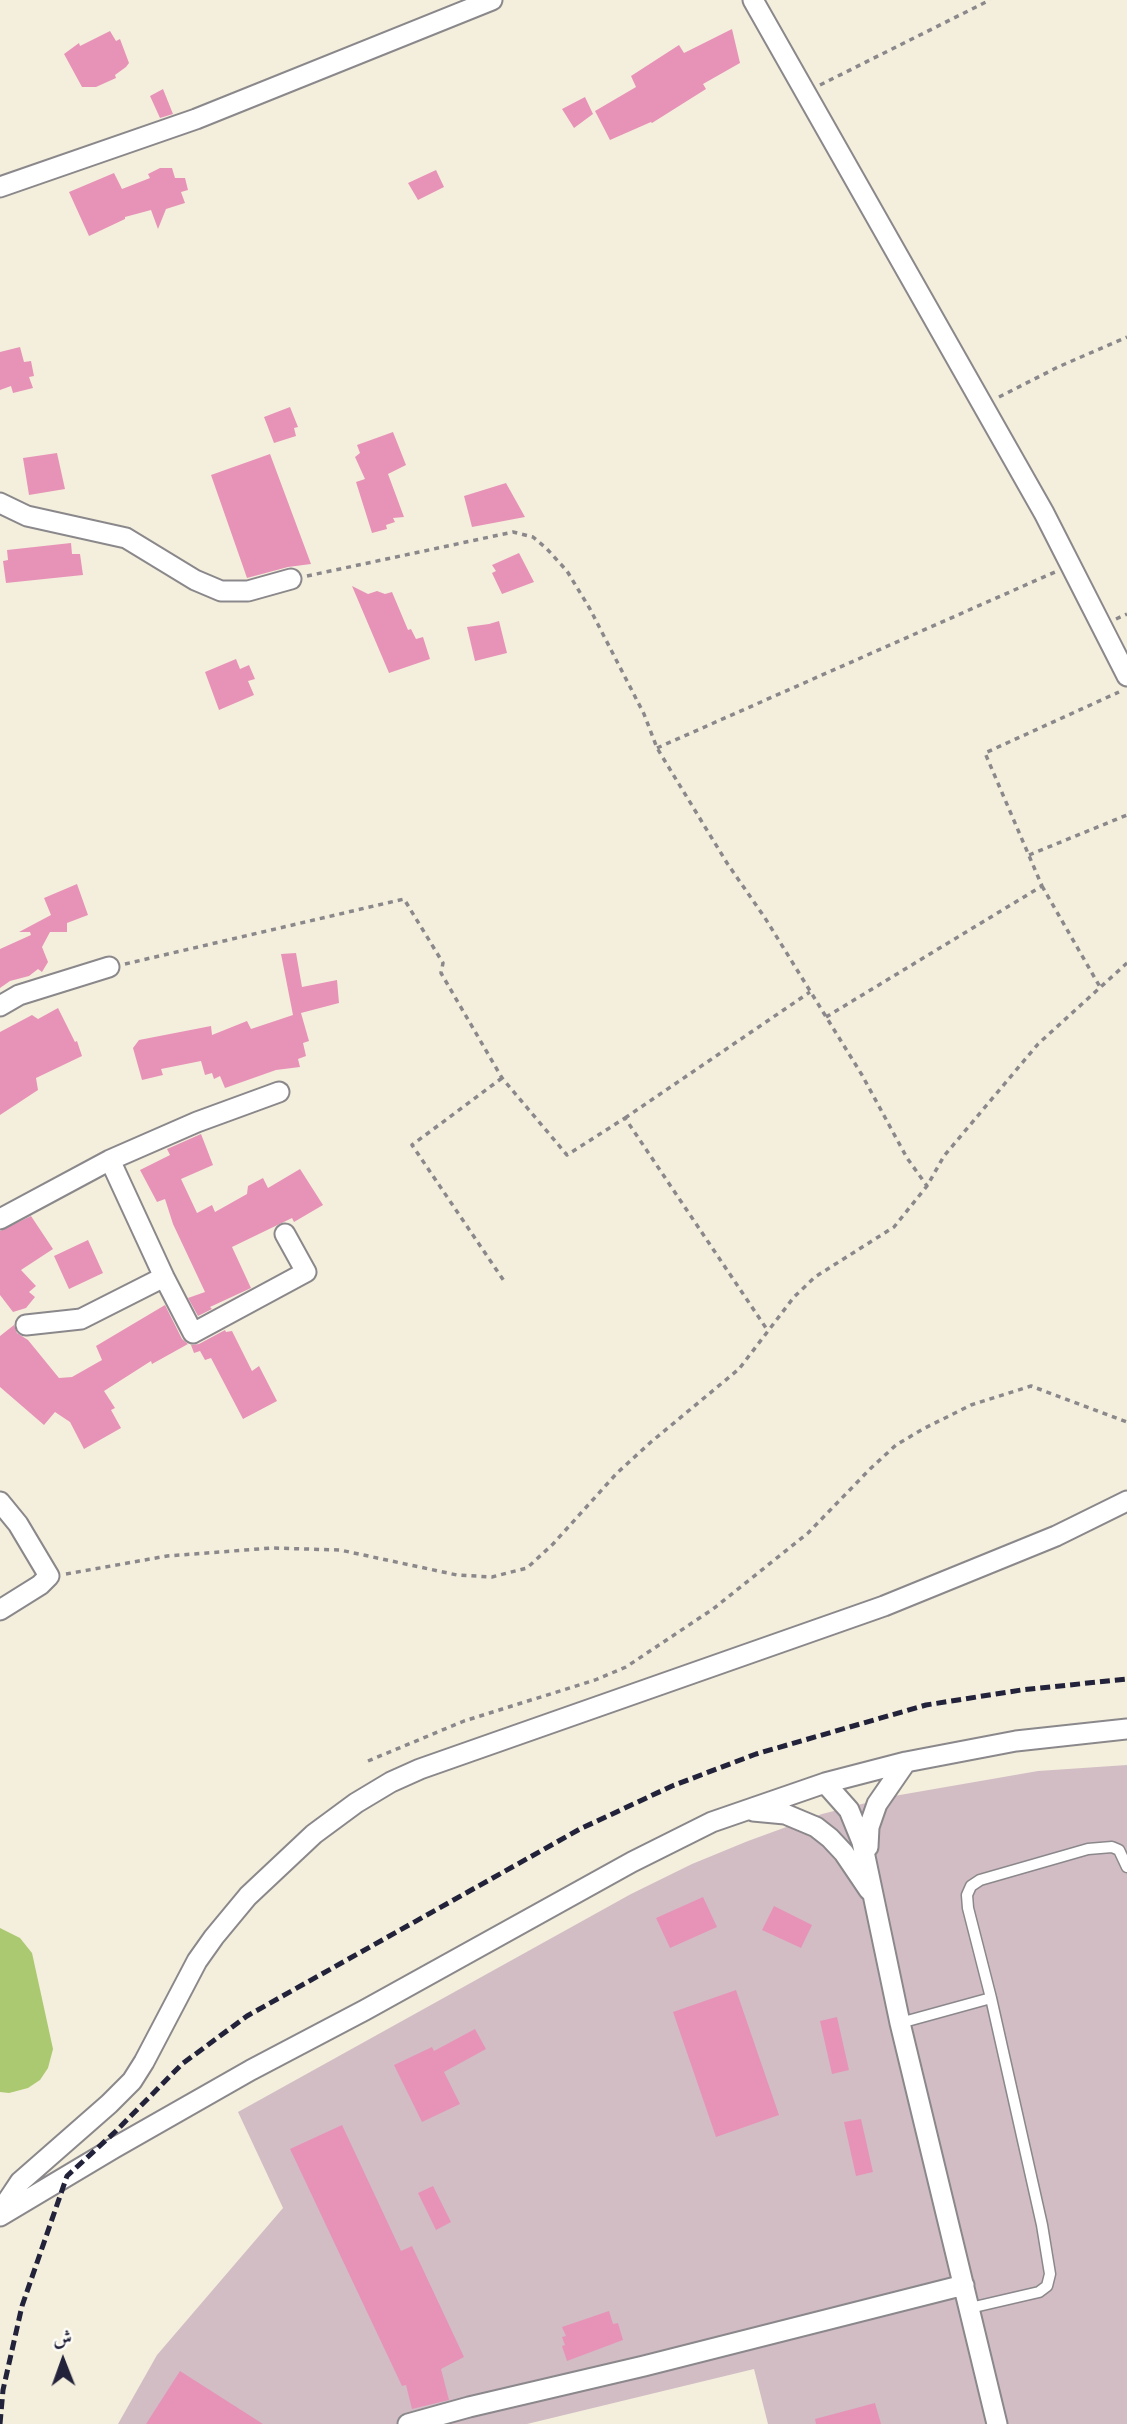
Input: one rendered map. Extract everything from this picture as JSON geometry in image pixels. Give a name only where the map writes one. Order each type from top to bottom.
[{"type":"street","points":[[0,187],[196,119],[492,0]]},
{"type":"street","points":[[753,0],[1072,564],[1127,676]]},
{"type":"street","points":[[0,503],[27,516],[126,538],[195,580],[221,591],[248,591],[291,579]]},
{"type":"street","points":[[0,1006],[19,995],[109,967]]},
{"type":"street","points":[[0,1219],[110,1160],[197,1122],[279,1093]]},
{"type":"street","points":[[110,1160],[193,1333],[306,1272],[285,1234]]},
{"type":"street","points":[[26,1325],[81,1319],[164,1277]]},
{"type":"street","points":[[0,1502],[18,1524],[49,1576],[40,1585],[0,1610]]},
{"type":"street","points":[[0,2214],[20,2182],[132,2081],[197,1962],[248,1896],[314,1834],[356,1803],[391,1782],[420,1769],[884,1606],[1056,1536],[1127,1502]]},
{"type":"street","points":[[0,2214],[170,2116],[681,1836],[744,1810],[825,1783],[906,1762],[1016,1741],[1127,1729]]},
{"type":"street","points":[[872,1894],[868,1838],[872,1816],[877,1804],[906,1762]]},
{"type":"street","points":[[825,1783],[849,1810],[857,1824],[862,1842],[900,2023],[997,2424]]},
{"type":"street","points":[[744,1810],[785,1814],[816,1827],[844,1853],[872,1894]]},
{"type":"street","points":[[408,2424],[964,2285]]},
{"type":"lane","points":[[970,2308],[1039,2292],[1047,2286],[1050,2274],[1042,2225],[967,1895],[971,1886],[980,1880],[1103,1847],[1119,1850],[1127,1867]]},
{"type":"lane","points":[[900,2023],[991,1998]]},
{"type":"path","points":[[805,90],[832,80],[990,0]]},
{"type":"path","points":[[983,405],[1058,367],[1127,337]]},
{"type":"path","points":[[291,579],[513,532],[533,537],[567,571],[579,590],[644,714],[657,748],[862,1075],[907,1158],[927,1186]]},
{"type":"path","points":[[657,748],[1072,564]]},
{"type":"path","points":[[1100,987],[1042,886],[985,753],[1127,688]]},
{"type":"path","points":[[1029,855],[1127,815]]},
{"type":"path","points":[[825,1017],[1042,886]]},
{"type":"path","points":[[109,967],[404,899],[443,963],[441,973],[502,1078],[567,1155],[810,992]]},
{"type":"path","points":[[49,1576],[167,1556],[272,1548],[340,1550],[457,1575],[492,1577],[527,1568],[553,1544],[617,1473],[739,1369],[794,1297],[815,1277],[894,1227],[927,1186],[944,1156],[1038,1044],[1127,963]]},
{"type":"path","points":[[502,1078],[412,1145],[504,1281]]},
{"type":"path","points":[[625,1118],[768,1331]]},
{"type":"path","points":[[368,1761],[464,1721],[595,1680],[626,1667],[713,1609],[808,1533],[896,1446],[935,1422],[971,1405],[1031,1386],[1127,1422]]},
{"type":"shaded area","points":[[1127,1765],[1127,2424],[768,2424],[754,2369],[527,2424],[118,2424],[157,2355],[283,2208],[238,2112],[631,1894],[692,1864],[748,1841],[822,1814],[894,1796],[1038,1771]]},
{"type":"green space","points":[[0,1928],[20,1938],[32,1953],[53,2049],[48,2068],[40,2080],[28,2088],[9,2093],[0,2092]]},
{"type":"building","points":[[732,29],[740,63],[703,84],[706,89],[652,123],[610,140],[595,111],[636,87],[631,76],[679,45],[684,53]]},
{"type":"building","points":[[110,31],[116,41],[120,39],[129,63],[115,75],[116,78],[96,87],[82,87],[64,54],[79,43],[80,46]]},
{"type":"building","points":[[163,89],[173,114],[160,118],[150,96]]},
{"type":"building","points":[[585,97],[593,114],[574,128],[562,109]]},
{"type":"building","points":[[160,168],[172,168],[175,178],[185,178],[188,190],[181,192],[185,203],[166,209],[158,229],[151,210],[125,217],[89,236],[69,192],[114,173],[122,189],[150,178],[148,174]]},
{"type":"building","points":[[436,170],[444,187],[418,200],[408,183]]},
{"type":"building","points":[[20,347],[24,362],[31,361],[34,376],[29,377],[33,388],[13,393],[11,386],[0,390],[0,352]]},
{"type":"building","points":[[290,407],[298,427],[294,428],[296,436],[274,443],[264,417]]},
{"type":"building","points":[[393,432],[406,465],[388,474],[404,517],[393,518],[395,522],[386,525],[387,529],[372,533],[356,482],[365,479],[355,457],[360,453],[357,445]]},
{"type":"building","points":[[57,453],[65,489],[29,495],[23,458]]},
{"type":"building","points":[[270,454],[311,564],[247,578],[211,475]]},
{"type":"building","points":[[506,483],[525,517],[472,527],[464,496]]},
{"type":"building","points":[[71,543],[72,554],[80,554],[83,575],[6,583],[3,561],[8,560],[7,550]]},
{"type":"building","points":[[519,553],[534,582],[502,594],[492,573],[496,571],[492,565]]},
{"type":"building","points":[[352,586],[368,594],[377,591],[385,594],[392,592],[408,630],[411,629],[416,639],[423,637],[430,659],[389,673]]},
{"type":"building","points":[[499,621],[507,653],[475,661],[467,627]]},
{"type":"building","points":[[236,659],[240,669],[249,665],[255,679],[248,681],[254,695],[219,710],[205,672]]},
{"type":"building","points":[[77,884],[88,915],[67,923],[67,932],[50,932],[42,947],[48,962],[42,972],[38,969],[29,976],[10,981],[0,988],[0,949],[31,935],[30,932],[19,932],[51,915],[44,898]]},
{"type":"building","points":[[296,953],[302,987],[337,980],[339,1003],[301,1013],[309,1041],[303,1043],[306,1056],[298,1059],[300,1067],[276,1070],[225,1088],[220,1076],[214,1079],[212,1073],[205,1075],[201,1061],[161,1069],[163,1075],[142,1080],[133,1048],[139,1040],[211,1026],[212,1035],[247,1021],[251,1029],[293,1015],[281,954]]},
{"type":"building","points":[[58,1008],[75,1042],[77,1041],[82,1056],[36,1078],[38,1090],[0,1115],[0,1032],[32,1015],[38,1019]]},
{"type":"building","points":[[201,1134],[213,1165],[181,1179],[197,1213],[212,1205],[215,1212],[247,1194],[248,1186],[263,1178],[268,1188],[300,1169],[323,1205],[294,1222],[292,1218],[232,1247],[251,1288],[210,1307],[212,1309],[198,1316],[188,1298],[205,1292],[173,1224],[165,1199],[157,1202],[140,1170],[170,1155],[167,1149]]},
{"type":"building","points":[[31,1216],[53,1249],[21,1270],[36,1286],[29,1292],[35,1297],[26,1308],[13,1312],[0,1295],[0,1231]]},
{"type":"building","points":[[88,1240],[103,1273],[69,1289],[54,1256]]},
{"type":"building","points":[[165,1305],[182,1339],[188,1344],[152,1364],[151,1361],[104,1391],[115,1408],[111,1410],[121,1428],[84,1449],[70,1422],[55,1412],[44,1425],[0,1387],[0,1336],[14,1325],[17,1333],[28,1340],[59,1378],[72,1377],[102,1360],[96,1346]]},
{"type":"building","points":[[225,1330],[232,1331],[252,1371],[259,1366],[277,1401],[243,1419],[211,1358],[205,1360],[200,1351],[194,1353],[191,1345],[199,1344]]},
{"type":"building","points":[[703,1897],[717,1927],[670,1948],[656,1918]]},
{"type":"building","points":[[774,1906],[812,1925],[801,1948],[762,1930]]},
{"type":"building","points":[[736,1990],[779,2115],[716,2137],[673,2012]]},
{"type":"building","points":[[837,2017],[849,2070],[832,2074],[820,2021]]},
{"type":"building","points":[[475,2029],[486,2049],[444,2072],[460,2104],[422,2122],[394,2065],[432,2047],[434,2051]]},
{"type":"building","points":[[861,2119],[873,2172],[856,2176],[844,2122]]},
{"type":"building","points":[[342,2125],[401,2251],[412,2246],[464,2357],[441,2369],[449,2400],[412,2409],[406,2385],[402,2386],[290,2149]]},
{"type":"building","points":[[433,2186],[451,2222],[436,2230],[418,2193]]},
{"type":"building","points":[[609,2311],[613,2324],[618,2323],[623,2340],[567,2361],[562,2346],[565,2345],[562,2337],[566,2336],[562,2327]]},
{"type":"building","points":[[180,2371],[263,2424],[146,2424]]},
{"type":"building","points":[[875,2403],[881,2424],[816,2424],[815,2419]]},
{"type":"railway","points":[[0,2424],[3,2390],[22,2306],[67,2176],[182,2064],[247,2016],[580,1829],[672,1786],[756,1754],[926,1705],[1021,1690],[1127,1679]]}]
